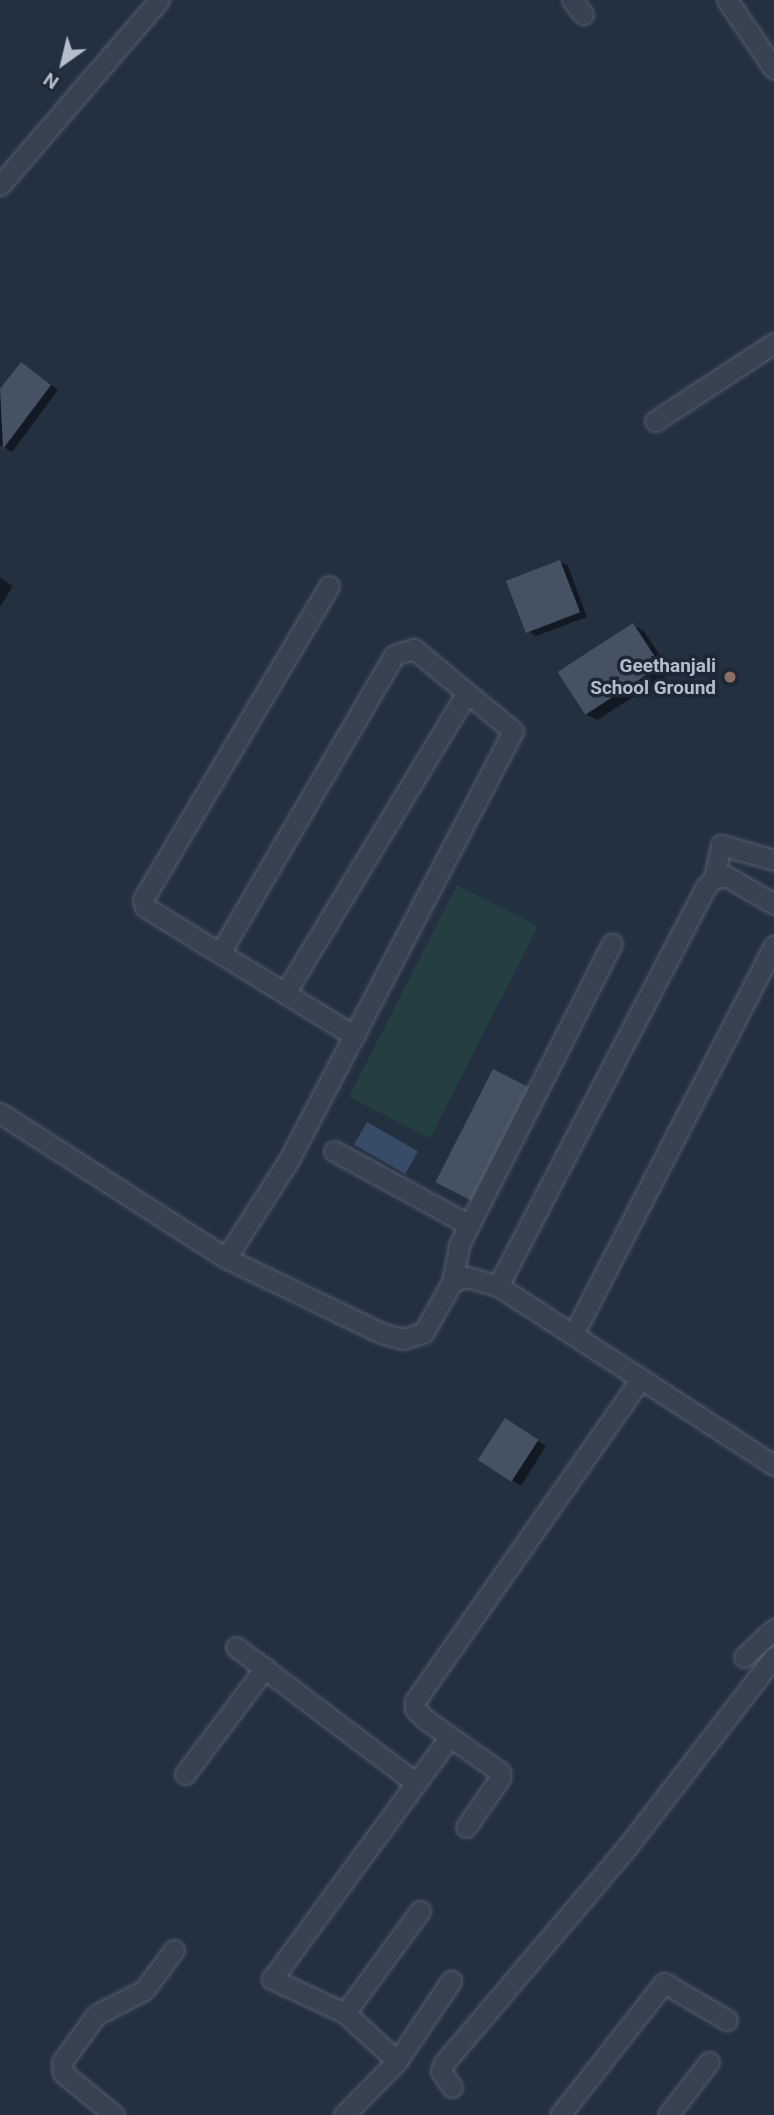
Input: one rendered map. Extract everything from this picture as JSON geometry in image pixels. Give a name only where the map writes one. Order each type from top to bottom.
[{"type":"street","points":[[0,185],[159,0]]},
{"type":"street","points":[[727,0],[768,46],[774,69]]},
{"type":"street","points":[[655,421],[774,343]]},
{"type":"street","points":[[329,586],[143,899],[145,907],[355,1036]]},
{"type":"street","points":[[220,953],[394,655],[414,649],[513,731],[287,1163],[226,1258]]},
{"type":"street","points":[[285,993],[467,693]]},
{"type":"street","points":[[498,1286],[714,878],[721,845],[774,860]]},
{"type":"street","points":[[714,878],[726,876],[774,904]]},
{"type":"street","points":[[0,1113],[226,1258],[381,1333],[403,1339],[424,1332],[452,1282],[459,1245],[612,944]]},
{"type":"street","points":[[574,1333],[774,946]]},
{"type":"street","points":[[334,1151],[469,1225]]},
{"type":"street","points":[[452,1282],[467,1277],[498,1286],[774,1465]]},
{"type":"street","points":[[466,1826],[500,1778],[500,1772],[415,1709],[415,1701],[640,1380]]},
{"type":"street","points":[[744,1657],[774,1629]]},
{"type":"street","points":[[236,1647],[416,1783]]},
{"type":"street","points":[[452,2087],[441,2071],[444,2063],[626,1847],[774,1657]]},
{"type":"street","points":[[185,1774],[265,1668]]},
{"type":"street","points":[[397,2061],[345,2012],[272,1979],[450,1737]]},
{"type":"street","points":[[345,2012],[420,1911]]},
{"type":"street","points":[[114,2115],[63,2073],[62,2062],[96,2015],[144,1990],[174,1950]]},
{"type":"street","points":[[344,2115],[397,2061],[451,1981]]},
{"type":"street","points":[[560,2115],[664,1983],[727,2020]]},
{"type":"street","points":[[668,2115],[709,2062]]},
{"type":"green space","points":[[457,885],[538,926],[430,1138],[349,1097]]},
{"type":"water","points":[[367,1122],[418,1152],[405,1174],[354,1145]]},
{"type":"building","points":[[21,362],[51,385],[3,449],[0,389]]},
{"type":"building","points":[[560,560],[580,612],[526,633],[506,581]]},
{"type":"building","points":[[633,623],[661,666],[585,715],[558,672]]},
{"type":"building","points":[[493,1069],[530,1088],[473,1201],[435,1182]]},
{"type":"building","points":[[505,1418],[539,1440],[511,1482],[478,1460]]},
{"type":"place","name":"Geethanjali School Ground","points":[[730,677]]}]
